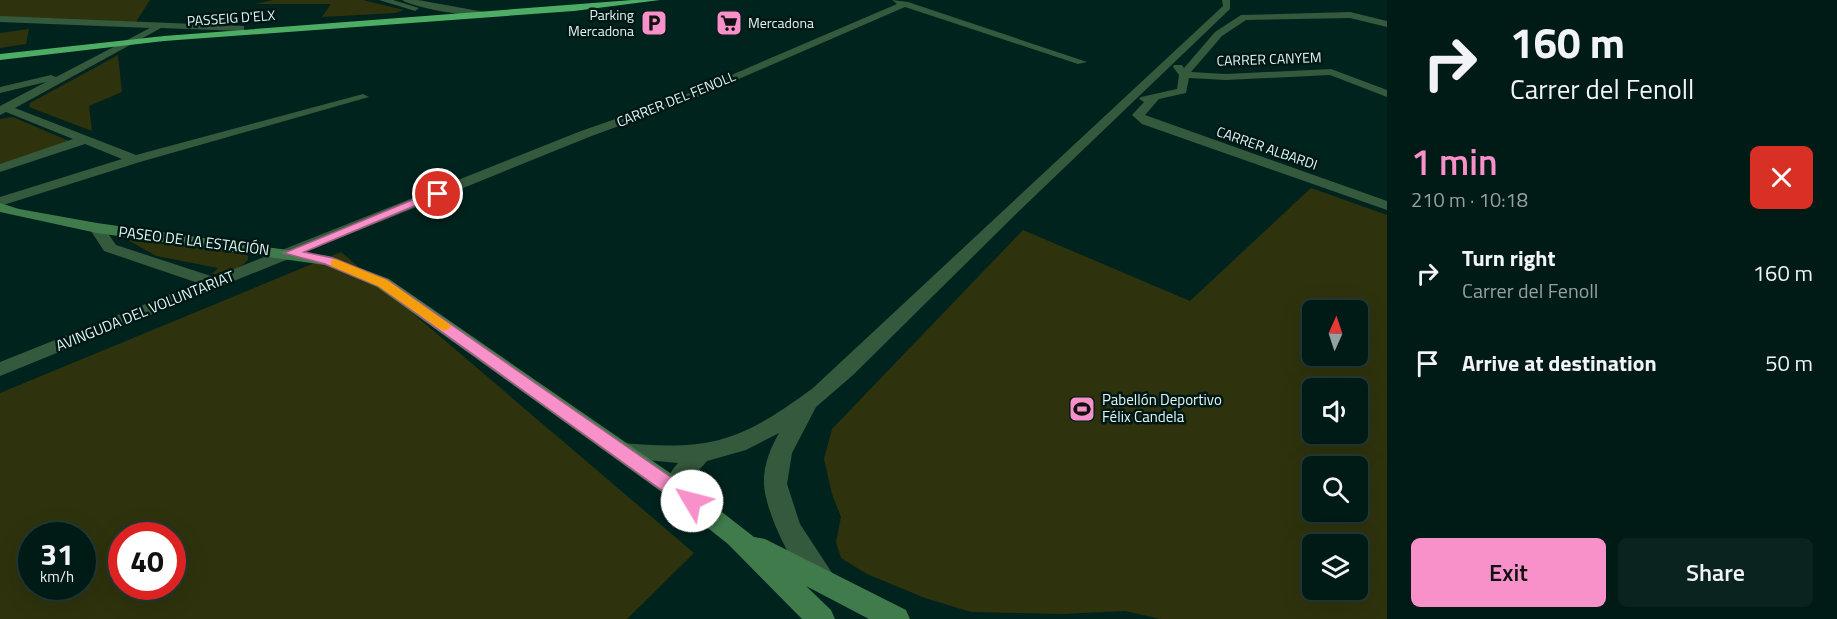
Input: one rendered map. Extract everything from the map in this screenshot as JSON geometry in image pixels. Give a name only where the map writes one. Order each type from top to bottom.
[{"type":"highway","name":"PASSEIG D'ELX","points":[[0,55],[135,37],[241,28],[656,0]]},
{"type":"highway","name":"PASSEIG D'ELX","points":[[135,37],[440,14],[608,5]]},
{"type":"street","points":[[383,0],[440,14]]},
{"type":"street","points":[[406,0],[440,14]]},
{"type":"street","points":[[893,0],[1082,62]]},
{"type":"street","points":[[622,451],[670,456],[701,453],[738,444],[806,406],[1122,104],[1227,7],[1226,0]]},
{"type":"street","name":"CARRER DEL FENOLL","points":[[291,253],[585,134],[690,96],[766,61],[905,4]]},
{"type":"street","points":[[406,18],[421,14],[423,12],[421,9]]},
{"type":"street","points":[[1122,104],[1182,91],[1184,75],[1194,61],[1233,21],[1244,17],[1350,15],[1367,17],[1387,24]]},
{"type":"street","points":[[0,19],[25,22],[241,28]]},
{"type":"street","points":[[0,29],[18,27],[25,22]]},
{"type":"street","points":[[116,25],[128,28],[135,37]]},
{"type":"street","points":[[3,110],[135,37],[162,26]]},
{"type":"street","points":[[1171,58],[1184,75]]},
{"type":"street","name":"CARRER CANYEM","points":[[1184,75],[1226,77],[1331,72],[1387,94]]},
{"type":"street","points":[[0,90],[36,80],[64,77]]},
{"type":"street","points":[[0,202],[135,159],[363,97]]},
{"type":"street","name":"CARRER ALBARDI","points":[[1155,98],[1138,115],[1146,121],[1387,206]]},
{"type":"street","points":[[3,110],[135,159]]},
{"type":"street","points":[[0,168],[86,139]]},
{"type":"street","points":[[1352,193],[1387,191]]},
{"type":"street","name":"PASEO DE LA ESTACIÓN","points":[[0,207],[16,213],[98,228],[291,253],[329,261],[382,283],[622,451],[737,536],[821,619]]},
{"type":"street","points":[[98,228],[110,248],[215,284]]},
{"type":"street","name":"AVINGUDA DEL VOLUNTARIAT","points":[[0,369],[291,253]]},
{"type":"street","points":[[806,406],[780,456],[775,472],[778,493],[796,542],[805,558],[830,587]]},
{"type":"street","points":[[678,491],[680,476],[701,453]]},
{"type":"street","name":"PASEO DE LA ESTACIÓN","points":[[737,536],[830,587],[896,619]]},
{"type":"green space","points":[[0,0],[150,0],[136,22],[0,17]]},
{"type":"green space","points":[[273,0],[363,0],[404,10],[395,13],[322,17],[331,4],[255,4]]},
{"type":"green space","points":[[29,29],[26,44],[0,48],[0,33]]},
{"type":"green space","points":[[118,55],[122,92],[89,106],[92,131],[29,107],[30,103]]},
{"type":"green space","points":[[13,117],[71,142],[0,166],[0,119]]},
{"type":"green space","name":"Pabellón Deportivo Félix Candela","points":[[1311,188],[1387,215],[1387,619],[1161,619],[1125,611],[1063,614],[971,612],[925,598],[867,574],[841,558],[836,542],[841,517],[832,494],[824,459],[832,429],[1023,230],[1190,301]]},
{"type":"green space","points":[[128,240],[240,252],[248,256],[248,260],[232,271],[212,274],[218,268],[156,256]]},
{"type":"green space","points":[[341,252],[694,553],[627,619],[0,619],[0,393]]},
{"type":"slow traffic","points":[[335,263],[382,283],[445,326]]},
{"type":"place","name":"Parking Mercadona","points":[[654,23]]},
{"type":"place","name":"Mercadona","points":[[729,23]]},
{"type":"place","name":"Pabellón Deportivo Félix Candela","points":[[1082,409]]},
{"type":"route","points":[[438,194],[291,253],[329,261],[382,283],[692,501]]}]
